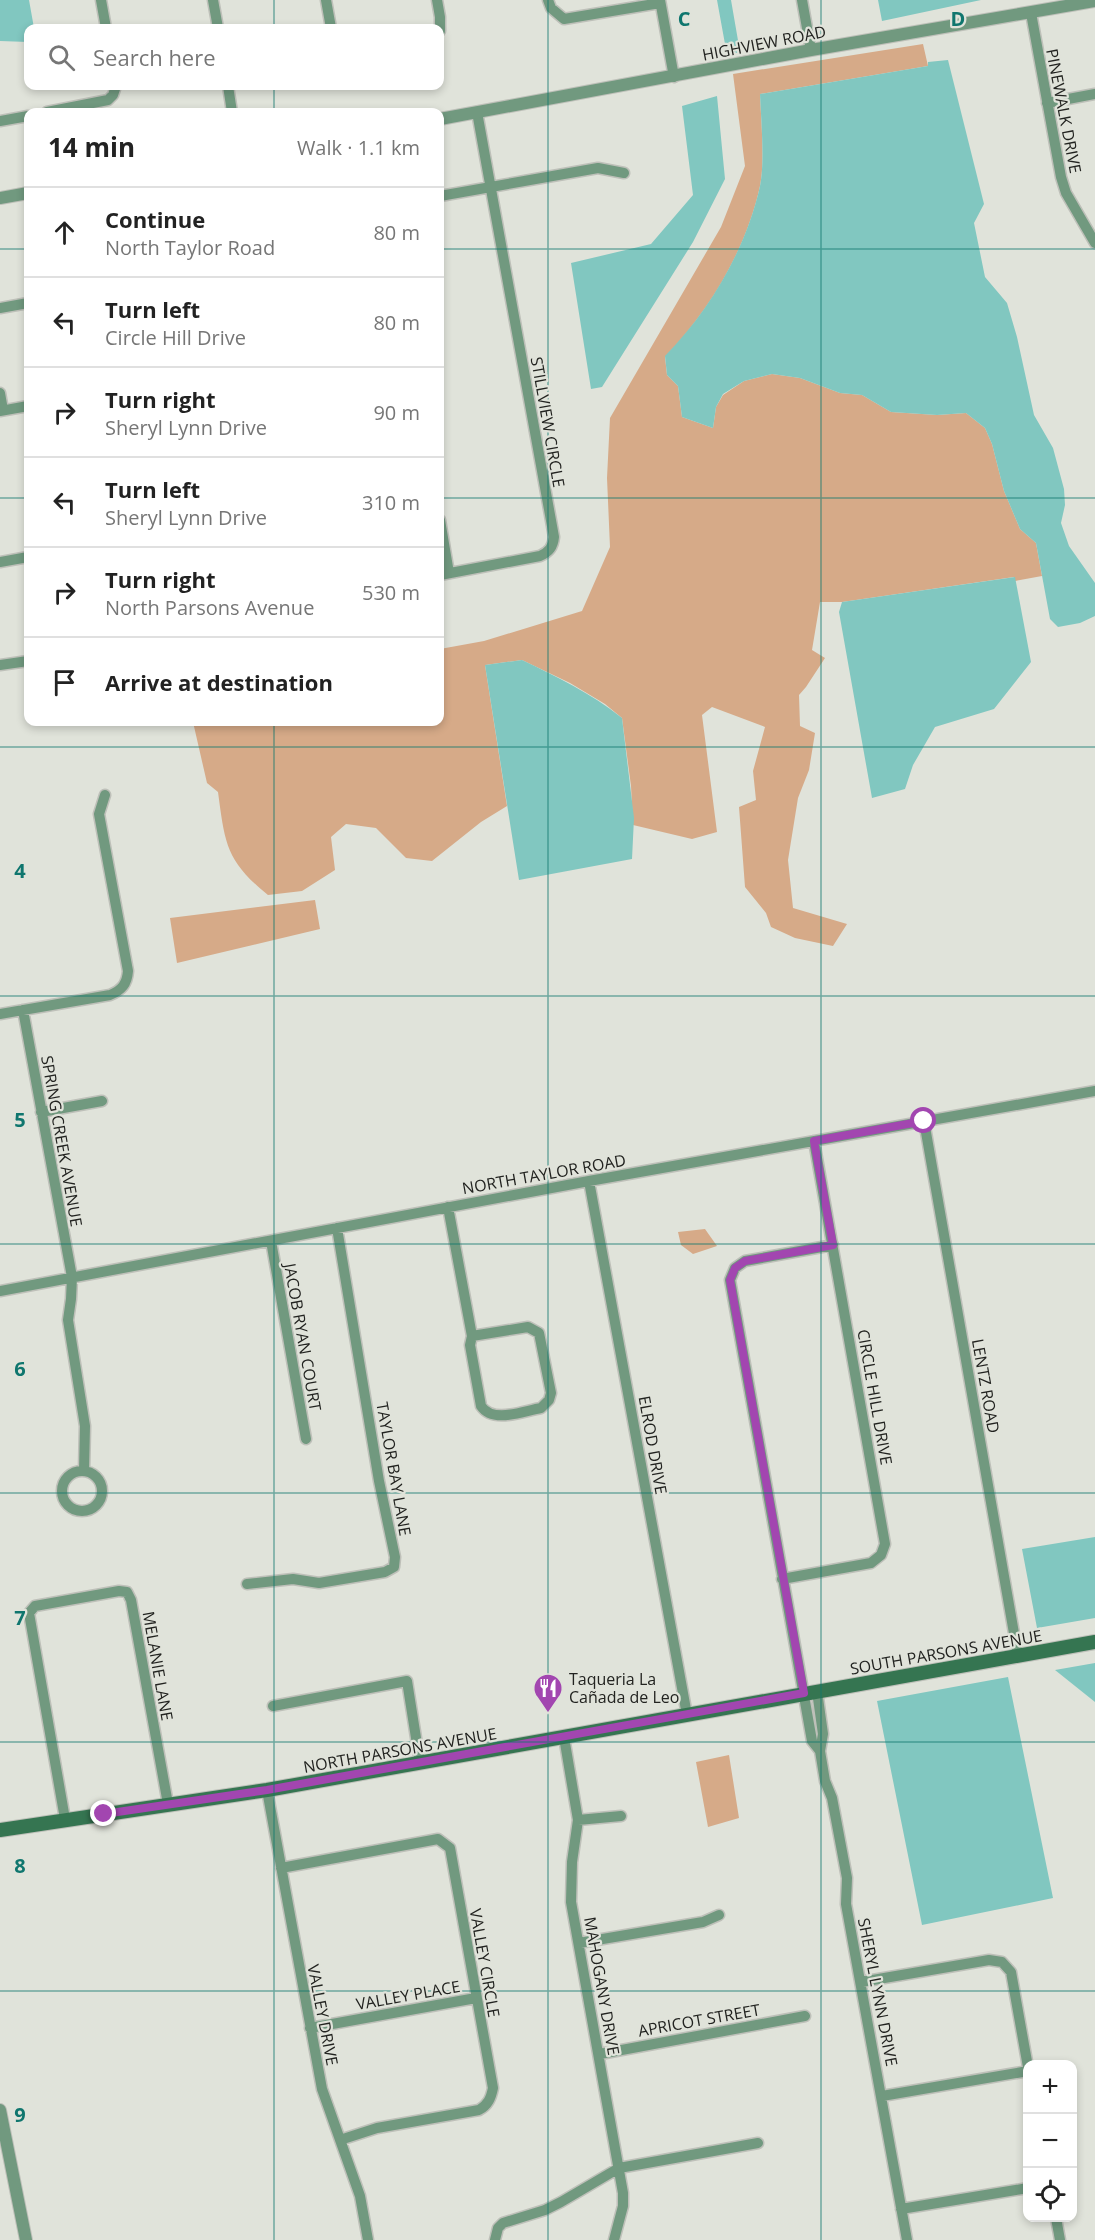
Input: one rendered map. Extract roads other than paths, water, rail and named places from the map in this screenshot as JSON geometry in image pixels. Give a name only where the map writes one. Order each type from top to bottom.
[{"type":"main road","name":"SOUTH PARSONS AVENUE","points":[[810,1692],[1095,1642]]},
{"type":"main road","name":"NORTH PARSONS AVENUE","points":[[0,1830],[267,1790],[810,1692]]},
{"type":"street","points":[[101,0],[105,24]]},
{"type":"street","points":[[213,0],[217,24]]},
{"type":"street","points":[[326,0],[330,24]]},
{"type":"street","points":[[437,0],[439,24]]},
{"type":"street","points":[[548,0],[556,14],[564,19],[660,1],[674,76]]},
{"type":"street","points":[[802,0],[811,50]]},
{"type":"street","name":"HIGHVIEW ROAD","points":[[444,118],[811,50],[1095,1]]},
{"type":"street","name":"PINEWALK DRIVE","points":[[1031,13],[1060,177],[1066,193],[1095,243]]},
{"type":"street","points":[[67,108],[108,100],[115,90]]},
{"type":"street","points":[[229,90],[231,108]]},
{"type":"street","points":[[1047,103],[1095,94]]},
{"type":"street","name":"STILLVIEW CIRCLE","points":[[444,574],[540,556],[546,553],[553,543],[477,112]]},
{"type":"street","points":[[0,121],[24,117]]},
{"type":"street","points":[[444,195],[598,168],[624,173]]},
{"type":"street","points":[[0,198],[24,194]]},
{"type":"street","points":[[0,308],[24,304]]},
{"type":"street","points":[[0,393],[2,411],[24,407]]},
{"type":"street","points":[[0,562],[24,559]]},
{"type":"street","points":[[0,665],[24,661]]},
{"type":"street","points":[[0,1014],[110,995],[118,992],[124,986],[128,971],[99,814],[105,795]]},
{"type":"street","name":"SPRING CREEK AVENUE","points":[[23,1010],[72,1277],[68,1320],[85,1426],[84,1471]]},
{"type":"street","name":"NORTH TAYLOR ROAD","points":[[0,1291],[589,1181],[1095,1091]]},
{"type":"street","points":[[41,1112],[102,1101]]},
{"type":"street","name":"LENTZ ROAD","points":[[924,1121],[1018,1656]]},
{"type":"street","name":"CIRCLE HILL DRIVE","points":[[782,1579],[871,1563],[877,1560],[885,1544],[814,1141]]},
{"type":"street","name":"ELROD DRIVE","points":[[589,1181],[687,1715]]},
{"type":"street","points":[[448,1207],[472,1336],[472,1355],[481,1406],[485,1412],[495,1416],[541,1408],[546,1404],[551,1393],[539,1333],[528,1327],[472,1336]]},
{"type":"street","name":"TAYLOR BAY LANE","points":[[247,1584],[293,1579],[319,1583],[385,1572],[394,1567],[395,1557],[379,1481],[337,1228]]},
{"type":"street","name":"JACOB RYAN COURT","points":[[271,1240],[306,1439]]},
{"type":"street","name":"SHERYL LYNN DRIVE","points":[[833,1245],[745,1261],[735,1268],[730,1280],[782,1579],[810,1692],[823,1734],[820,1750],[825,1781],[832,1798],[847,1878],[846,1904],[907,2240]]},
{"type":"street","name":"MELANIE LANE","points":[[65,1819],[29,1613],[40,1605],[119,1591],[127,1592],[131,1600],[168,1804]]},
{"type":"street","points":[[273,1706],[407,1681],[420,1763]]},
{"type":"street","name":"MAHOGANY DRIVE","points":[[564,1737],[578,1820],[571,1902],[600,2054],[623,2193],[623,2206],[614,2240]]},
{"type":"street","name":"VALLEY DRIVE","points":[[267,1790],[322,2089],[360,2196],[368,2240]]},
{"type":"street","points":[[578,1820],[621,1816]]},
{"type":"street","name":"VALLEY CIRCLE","points":[[281,1868],[438,1839],[450,1848],[493,2088],[492,2095],[485,2107],[479,2110],[377,2128],[340,2140]]},
{"type":"street","points":[[579,1942],[703,1922],[719,1915]]},
{"type":"street","points":[[861,1982],[990,1960],[1002,1962],[1011,1972],[1026,2060]]},
{"type":"street","name":"VALLEY PLACE","points":[[310,2028],[476,1998]]},
{"type":"street","name":"APRICOT STREET","points":[[600,2054],[805,2016]]},
{"type":"street","points":[[882,2096],[1023,2070]]},
{"type":"street","points":[[0,2110],[5,2165],[26,2240]]},
{"type":"street","points":[[495,2240],[498,2228],[503,2223],[537,2213],[561,2202],[619,2168],[758,2143]]},
{"type":"street","points":[[901,2210],[1023,2189]]},
{"type":"street","points":[[1057,2222],[1060,2240]]},
{"type":"water","points":[[0,0],[29,0],[33,24],[24,24],[24,42],[0,41]]},
{"type":"water","points":[[717,0],[731,0],[740,52],[727,55]]},
{"type":"water","points":[[878,0],[981,0],[882,21]]},
{"type":"water","points":[[948,60],[984,204],[974,223],[985,277],[1007,303],[1034,415],[1053,448],[1064,489],[1065,505],[1061,523],[1069,546],[1095,583],[1095,616],[1080,623],[1058,627],[1050,619],[1036,543],[1020,529],[1004,491],[992,444],[985,428],[966,413],[937,415],[891,412],[862,395],[840,393],[800,378],[772,374],[744,381],[723,394],[716,407],[713,428],[682,417],[678,386],[667,375],[665,356],[711,299],[736,255],[754,210],[762,165],[760,94],[928,66],[928,62]]},
{"type":"water","points":[[717,96],[725,179],[693,242],[602,387],[591,389],[571,263],[651,244],[693,195],[682,106]]},
{"type":"water","points":[[1015,577],[1031,662],[994,709],[935,727],[913,765],[905,789],[872,798],[839,612],[842,602]]},
{"type":"water","points":[[522,660],[586,693],[622,718],[634,818],[632,859],[519,880],[485,665]]},
{"type":"water","points":[[1095,1537],[1095,1618],[1037,1628],[1022,1549]]},
{"type":"water","points":[[1095,1663],[1095,1702],[1055,1670]]},
{"type":"water","points":[[1008,1677],[1053,1898],[922,1925],[877,1701]]},
{"type":"place","name":"Taqueria La Cañada de Leo","points":[[548,1714]]}]
